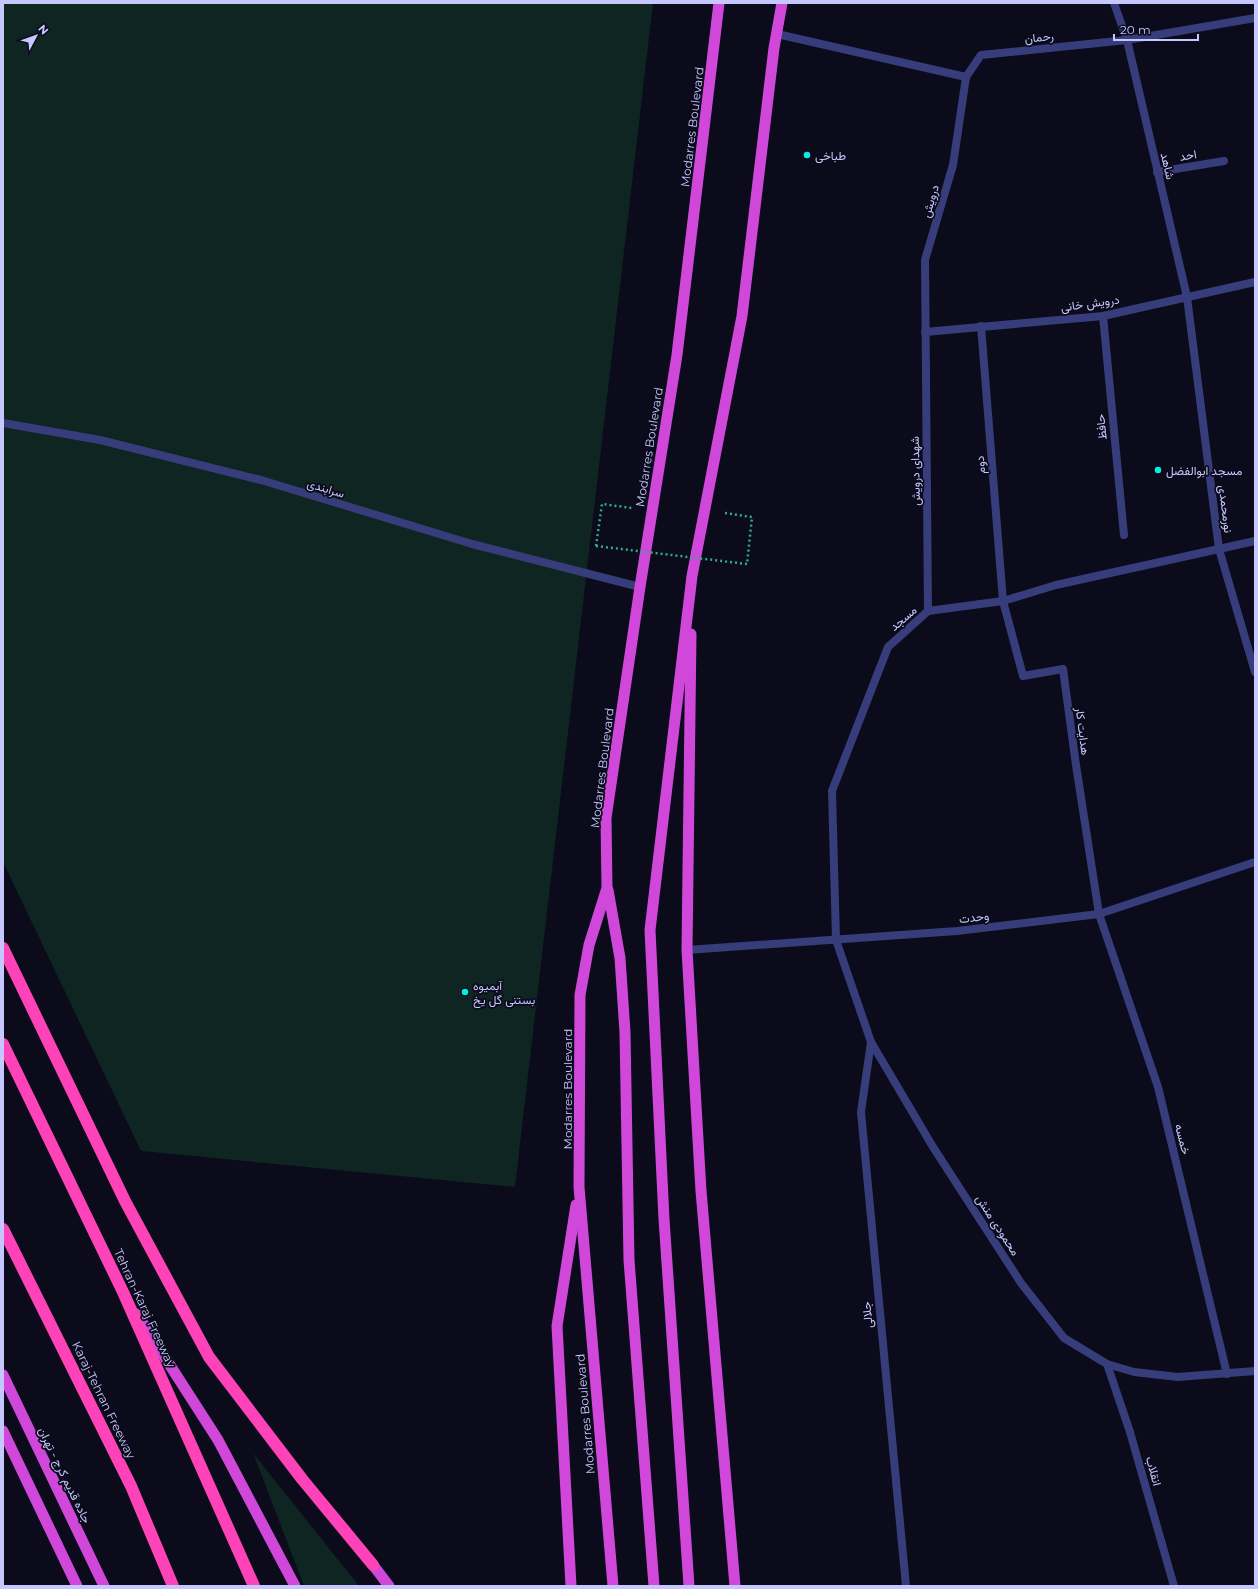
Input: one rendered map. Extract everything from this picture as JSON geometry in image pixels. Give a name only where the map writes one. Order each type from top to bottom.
[{"type":"highway","name":"Modarres Boulevard","points":[[612,1586],[579,1187],[580,995],[589,945],[607,888],[606,818],[640,586],[684,306],[719,3]]},
{"type":"highway","points":[[689,1586],[664,1219],[650,930],[692,576],[742,316],[782,3]]},
{"type":"highway","points":[[692,576],[687,950],[701,1191],[735,1586]]},
{"type":"highway","points":[[607,888],[620,958],[623,1002],[629,1260],[654,1586]]},
{"type":"highway","points":[[3,948],[125,1201],[209,1357],[302,1479],[389,1586]]},
{"type":"highway","name":"Tehran-Karaj Freeway","points":[[3,1044],[123,1292],[254,1586]]},
{"type":"highway","points":[[571,1586],[557,1326],[579,1187]]},
{"type":"highway","name":"Karaj-Tehran Freeway","points":[[3,1229],[130,1486],[173,1586]]},
{"type":"highway","points":[[123,1292],[218,1440],[296,1586]]},
{"type":"highway","name":"جاده قدیم کرج - تهران","points":[[3,1375],[104,1586]]},
{"type":"highway","points":[[3,1431],[77,1586]]},
{"type":"street","points":[[1114,3],[1127,40]]},
{"type":"street","name":"رحمان","points":[[966,78],[982,55],[1127,40],[1255,18]]},
{"type":"street","points":[[777,34],[966,78]]},
{"type":"street","name":"شاهد","points":[[1127,40],[1187,297]]},
{"type":"street","name":"درویش","points":[[925,332],[925,260],[953,165],[966,78]]},
{"type":"street","name":"احد","points":[[1157,172],[1224,161]]},
{"type":"street","name":"درویش خانی","points":[[925,332],[1103,316],[1255,282]]},
{"type":"street","name":"نورمحمدی","points":[[1187,297],[1219,549],[1255,672]]},
{"type":"street","name":"حافظ","points":[[1103,316],[1124,535]]},
{"type":"street","name":"دوم","points":[[981,326],[1003,601]]},
{"type":"street","name":"شهدای درویش","points":[[925,332],[928,611]]},
{"type":"street","name":"سرابندی","points":[[3,423],[100,440],[260,480],[472,544],[640,586]]},
{"type":"street","name":"مسجد","points":[[836,940],[832,791],[888,647],[928,611],[1003,601],[1056,585],[1255,541]]},
{"type":"street","name":"هدایت کار","points":[[1003,601],[1023,676],[1063,669],[1099,914]]},
{"type":"street","name":"وحدت","points":[[687,950],[957,931],[1099,914],[1255,862]]},
{"type":"street","name":"خمسه","points":[[1099,914],[1158,1087],[1228,1374]]},
{"type":"street","name":"محمودی منش","points":[[836,940],[871,1042],[933,1147],[1021,1283],[1064,1338],[1107,1364],[1134,1372],[1178,1377],[1255,1371]]},
{"type":"street","name":"جلالی","points":[[871,1042],[861,1112],[906,1586]]},
{"type":"street","name":"انقلاب","points":[[1107,1364],[1130,1432],[1174,1586]]},
{"type":"path","points":[[652,511],[602,504],[596,546],[747,564],[752,517],[704,510]]},
{"type":"green space","points":[[3,3],[653,3],[515,1187],[141,1151],[3,862]]},
{"type":"green space","points":[[253,1453],[359,1586],[304,1586]]},
{"type":"place","name":"طباخی","points":[[807,155]]},
{"type":"place","name":"مسجد ابوالفضل","points":[[1158,470]]},
{"type":"place","name":"آبمیوه بستنی گل یخ","points":[[465,992]]}]
